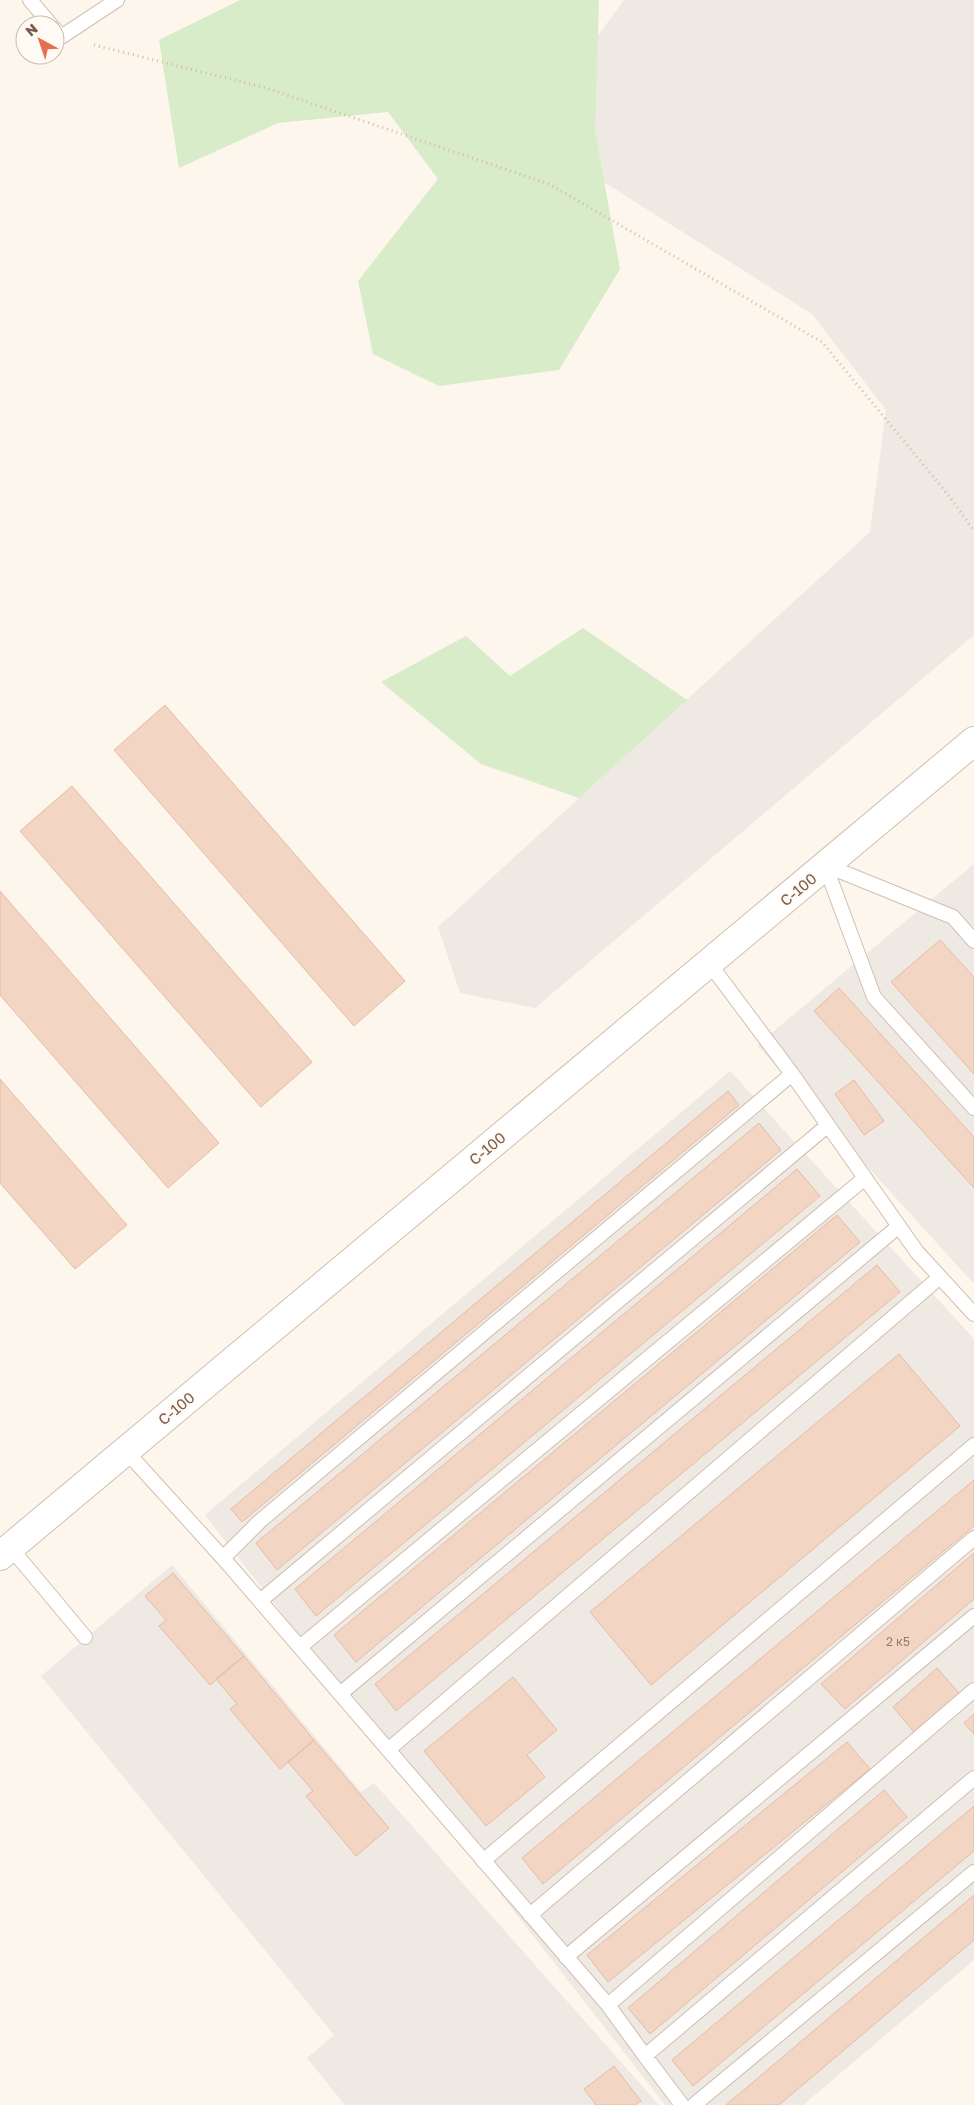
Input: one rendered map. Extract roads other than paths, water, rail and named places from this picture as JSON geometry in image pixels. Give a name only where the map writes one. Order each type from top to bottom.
[{"type":"street","name":"С-100","points":[[5,1551],[974,741]]},
{"type":"lane","points":[[30,0],[43,15]]},
{"type":"lane","points":[[65,29],[117,0]]},
{"type":"lane","points":[[825,865],[953,917],[974,941]]},
{"type":"lane","points":[[825,865],[874,997],[974,1108]]},
{"type":"lane","points":[[709,963],[792,1074],[917,1252],[974,1314]]},
{"type":"lane","points":[[223,1558],[260,1521],[792,1074]]},
{"type":"lane","points":[[260,1601],[827,1126]]},
{"type":"lane","points":[[300,1647],[865,1178]]},
{"type":"lane","points":[[340,1694],[899,1226]]},
{"type":"lane","points":[[388,1750],[940,1277]]},
{"type":"lane","points":[[484,1861],[974,1445]]},
{"type":"lane","points":[[125,1450],[223,1558],[608,2005],[682,2105]]},
{"type":"lane","points":[[530,1915],[974,1538]]},
{"type":"lane","points":[[5,1551],[86,1637]]},
{"type":"lane","points":[[566,1957],[974,1616]]},
{"type":"lane","points":[[608,2005],[974,1690]]},
{"type":"lane","points":[[645,2056],[974,1778]]},
{"type":"lane","points":[[694,2105],[974,1872]]}]
